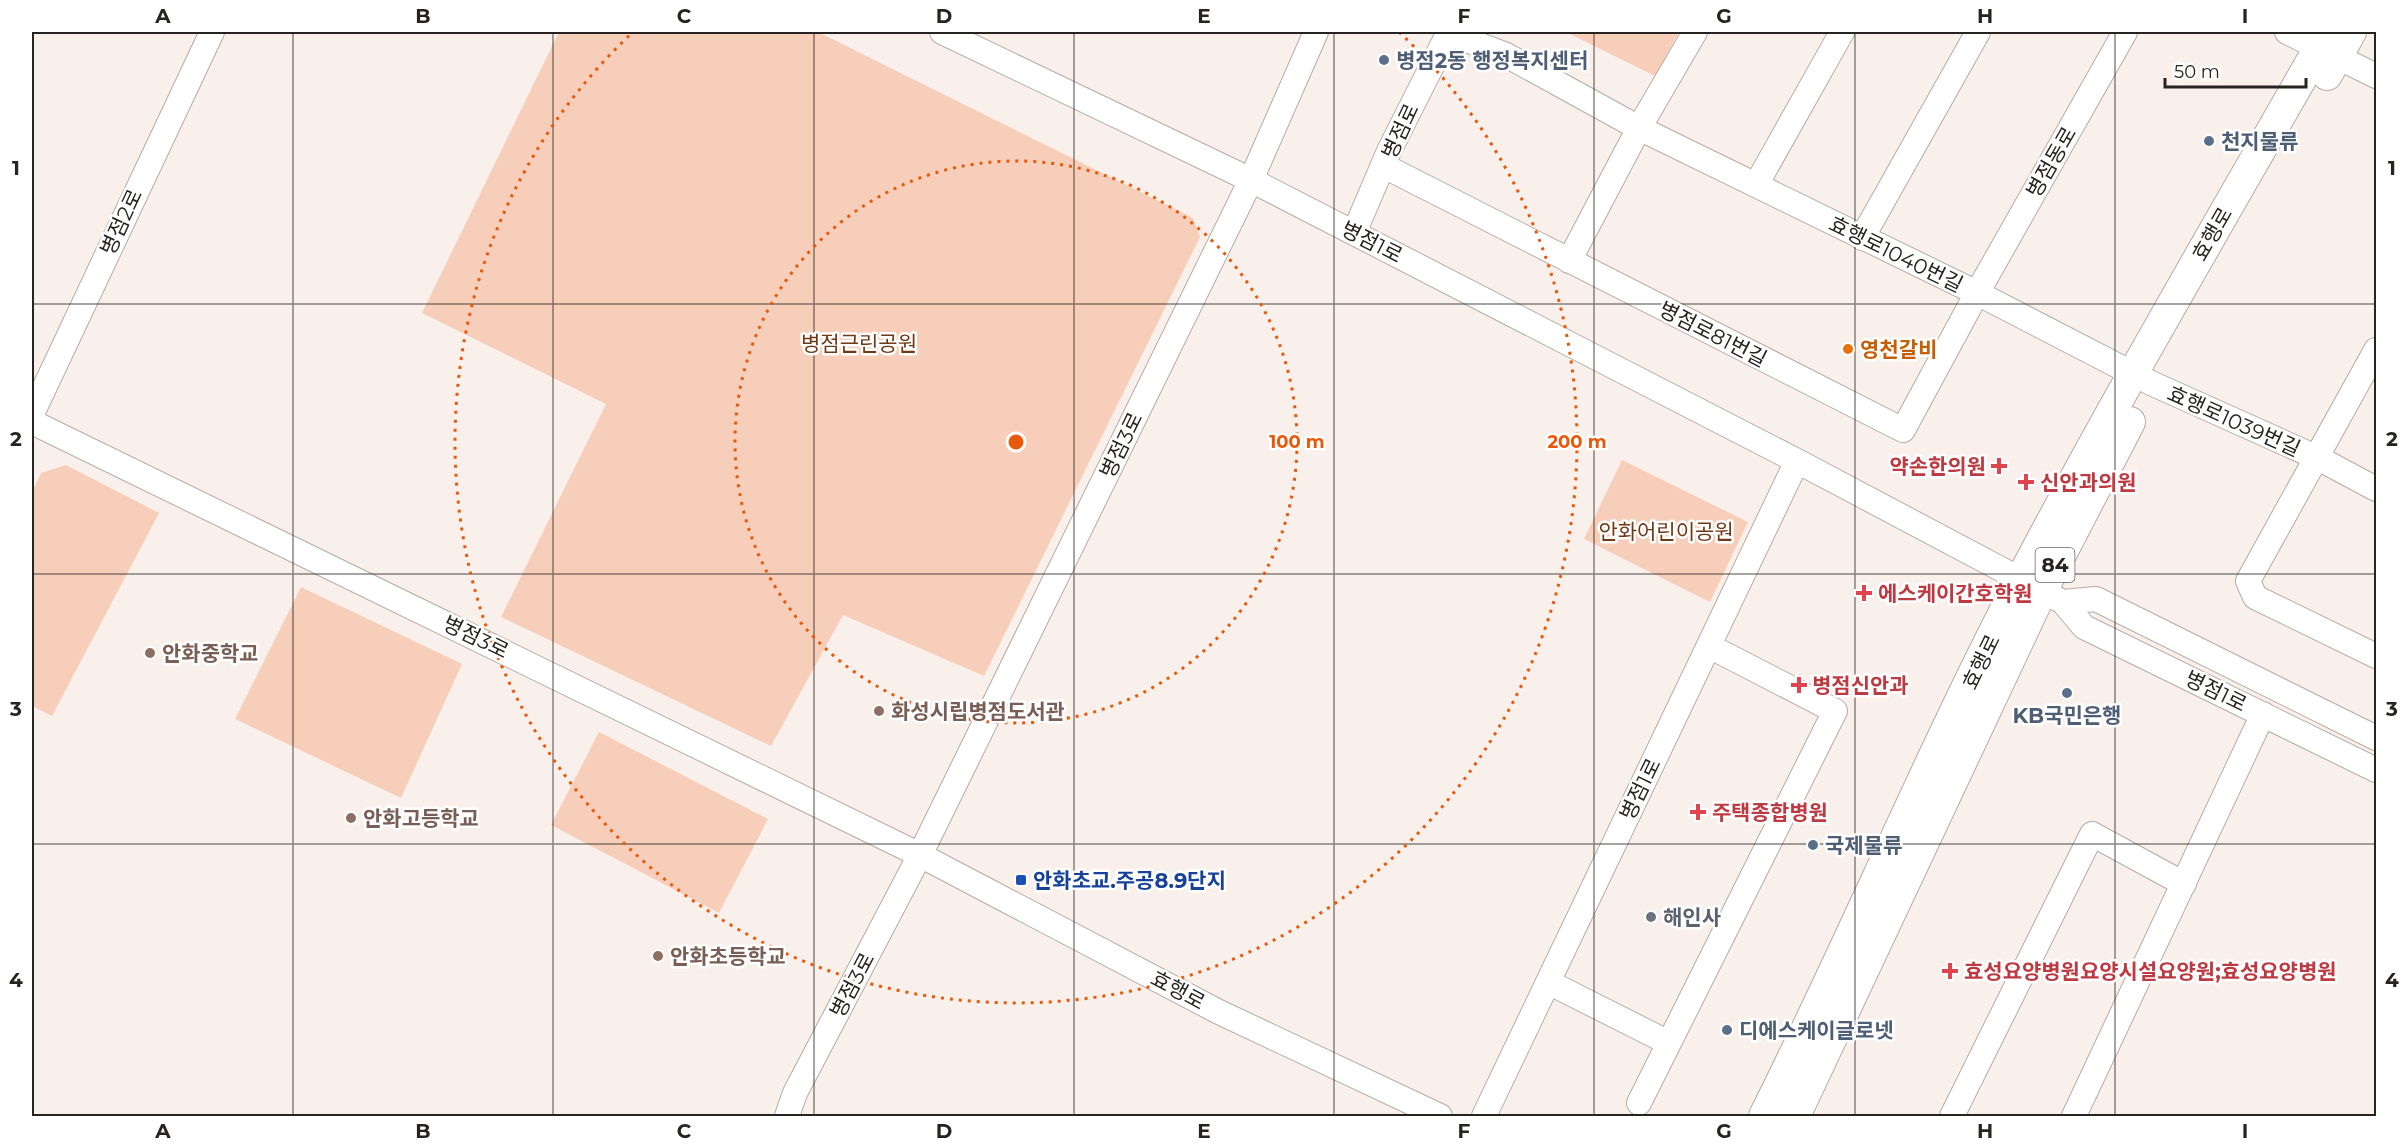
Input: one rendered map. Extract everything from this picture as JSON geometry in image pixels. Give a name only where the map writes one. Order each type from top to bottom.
[{"type":"main road","name":"효행로","points":[[1795,1116],[2142,379],[2334,42]]},
{"type":"main road","name":"효행로","points":[[1764,1116],[1813,1018],[1933,759],[2042,591]]},
{"type":"street","name":"병점2로","points":[[32,414],[212,32]]},
{"type":"street","name":"병점1로","points":[[942,32],[1251,180],[1354,233],[1797,461],[2042,591],[2084,627],[2376,770]]},
{"type":"street","name":"병점3로","points":[[787,1116],[795,1093],[920,855],[1251,180],[1316,32]]},
{"type":"street","name":"효행로1040번길","points":[[1447,32],[1506,55],[1639,128],[1977,293],[2142,379]]},
{"type":"street","name":"병점로","points":[[1354,233],[1389,151],[1447,32]]},
{"type":"street","points":[[1569,261],[1639,128],[1695,32]]},
{"type":"street","points":[[1756,185],[1842,32]]},
{"type":"street","points":[[1862,238],[1978,32]]},
{"type":"street","name":"병점동로","points":[[1977,293],[2125,32]]},
{"type":"street","points":[[2287,32],[2334,42],[2376,76]]},
{"type":"street","name":"병점로81번길","points":[[1384,166],[1903,430],[1977,293]]},
{"type":"street","points":[[2318,458],[2376,350]]},
{"type":"street","name":"효행로1039번길","points":[[2142,379],[2318,458],[2376,489]]},
{"type":"street","name":"병점3로","points":[[32,422],[920,855]]},
{"type":"street","name":"효행로1039번길","points":[[2318,458],[2248,581],[2255,597],[2376,656]]},
{"type":"street","name":"병점1로","points":[[1484,1116],[1797,461]]},
{"type":"street","name":"병점1로","points":[[2042,591],[2096,599],[2376,738]]},
{"type":"street","points":[[1639,1103],[1835,711],[1709,646]]},
{"type":"street","points":[[2074,1116],[2263,714]]},
{"type":"street","points":[[1952,1116],[2092,834],[2184,884]]},
{"type":"street","name":"효행로","points":[[920,855],[1219,1012],[1440,1116]]},
{"type":"street","points":[[1548,982],[1669,1043]]},
{"type":"green space","name":"병점근린공원","points":[[559,32],[818,32],[1193,218],[1200,237],[984,676],[843,615],[771,746],[501,617],[606,404],[422,313]]},
{"type":"green space","points":[[1566,32],[1679,32],[1655,76]]},
{"type":"green space","name":"안화어린이공원","points":[[1622,460],[1748,522],[1710,602],[1584,539]]},
{"type":"green space","points":[[66,465],[159,513],[52,716],[32,706],[32,492],[41,473]]},
{"type":"green space","points":[[301,587],[462,664],[401,798],[235,719]]},
{"type":"green space","points":[[599,732],[768,819],[719,913],[551,825]]},
{"type":"place","name":"병점2동 행정복지센터","points":[[1384,60]]},
{"type":"place","name":"천지물류","points":[[2209,141]]},
{"type":"place","name":"영천갈비","points":[[1848,349]]},
{"type":"place","name":"약손한의원","points":[[1999,466]]},
{"type":"place","name":"신안과의원","points":[[2026,482]]},
{"type":"place","name":"에스케이간호학원","points":[[1864,593]]},
{"type":"place","name":"안화중학교","points":[[150,653]]},
{"type":"place","name":"병점신안과","points":[[1799,685]]},
{"type":"place","name":"KB국민은행","points":[[2067,693]]},
{"type":"place","name":"화성시립병점도서관","points":[[879,711]]},
{"type":"place","name":"주택종합병원","points":[[1698,812]]},
{"type":"place","name":"안화고등학교","points":[[351,818]]},
{"type":"place","name":"국제물류","points":[[1813,845]]},
{"type":"place","name":"안화초교.주공8.9단지","points":[[1021,880]]},
{"type":"place","name":"해인사","points":[[1651,917]]},
{"type":"place","name":"안화초등학교","points":[[658,956]]},
{"type":"place","name":"효성요양병원요양시설요양원;효성요양병원","points":[[1950,971]]},
{"type":"place","name":"디에스케이글로넷","points":[[1727,1030]]}]
